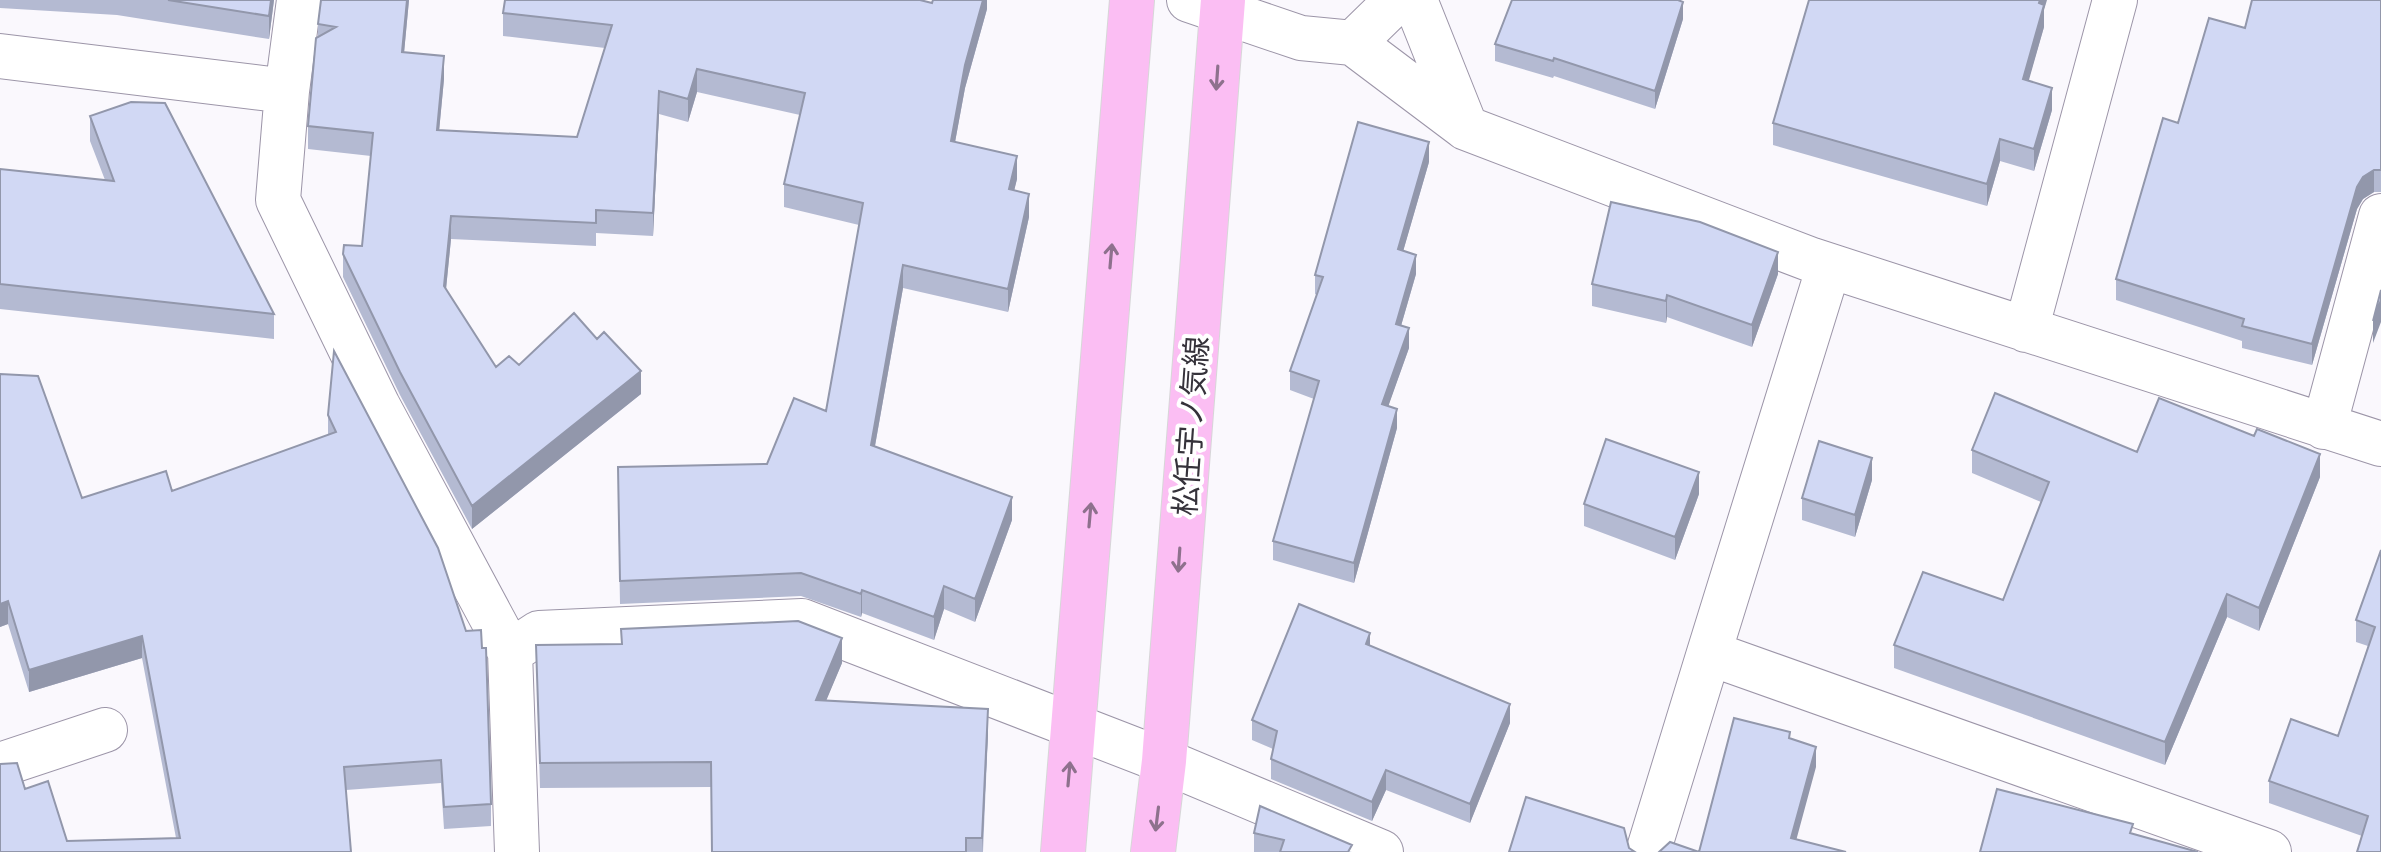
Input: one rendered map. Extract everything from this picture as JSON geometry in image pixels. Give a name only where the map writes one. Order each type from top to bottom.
[{"type":"main road","points":[[1063,852],[1132,0]]},
{"type":"main road","name":"松任宇ノ気線","points":[[1153,852],[1164,761],[1211,4]]},
{"type":"street","points":[[299,0],[287,91],[278,200],[378,406],[510,652],[517,852]]},
{"type":"street","points":[[1353,43],[1397,0]]},
{"type":"street","points":[[1415,0],[1466,128]]},
{"type":"street","points":[[2026,330],[2115,0]]},
{"type":"street","points":[[1211,4],[1301,38],[1353,43],[1466,128],[1829,266],[2381,444]]},
{"type":"street","points":[[0,56],[287,91]]},
{"type":"street","points":[[2324,427],[2381,216]]},
{"type":"street","points":[[1648,852],[1829,266]]},
{"type":"street","points":[[510,652],[539,633],[802,621],[1164,761],[1381,852]]},
{"type":"street","points":[[1709,653],[2269,852]]},
{"type":"street","points":[[0,765],[105,730]]},
{"type":"building","points":[[168,0],[271,0],[269,16]]},
{"type":"building","points":[[321,0],[407,0],[402,52],[444,56],[437,130],[577,137],[612,25],[503,13],[505,0],[920,0],[932,3],[933,0],[983,0],[965,65],[951,141],[1017,156],[1009,189],[1029,194],[1008,289],[903,265],[871,445],[1012,497],[975,599],[944,586],[934,617],[862,590],[861,594],[801,573],[620,581],[618,467],[767,464],[794,398],[826,411],[863,203],[784,184],[805,93],[697,69],[688,99],[659,91],[653,213],[596,210],[596,223],[451,216],[444,286],[496,367],[509,356],[519,365],[574,313],[597,339],[604,332],[641,371],[472,506],[400,372],[343,254],[344,245],[362,246],[373,133],[308,126],[316,38],[336,27],[318,24]]},
{"type":"building","points":[[1512,0],[1683,2],[1655,91],[1554,58],[1553,61],[1495,44]]},
{"type":"building","points":[[1809,0],[2040,0],[2039,3],[2044,5],[2023,79],[2052,88],[2034,149],[2000,139],[1987,184],[1773,123]]},
{"type":"building","points":[[2252,0],[2381,0],[2381,170],[2374,170],[2363,177],[2357,187],[2312,344],[2242,326],[2244,319],[2116,279],[2163,118],[2178,123],[2209,18],[2245,28]]},
{"type":"building","points":[[131,102],[165,103],[274,314],[0,284],[0,169],[114,181],[90,116]]},
{"type":"building","points":[[1358,122],[1429,142],[1398,249],[1416,255],[1396,324],[1409,328],[1382,404],[1397,409],[1354,563],[1273,541],[1319,381],[1290,371],[1323,277],[1315,275]]},
{"type":"building","points":[[1611,202],[1700,222],[1778,252],[1752,325],[1667,295],[1666,301],[1592,284]]},
{"type":"building","points":[[334,351],[438,548],[466,631],[481,630],[482,648],[486,648],[491,804],[444,807],[441,760],[344,767],[351,852],[0,852],[0,764],[17,763],[25,789],[48,781],[67,841],[180,838],[142,636],[29,670],[8,601],[0,604],[0,374],[38,376],[82,498],[166,471],[172,491],[336,432],[328,415]]},
{"type":"building","points":[[1995,393],[2137,452],[2159,398],[2254,436],[2257,429],[2320,454],[2259,608],[2227,594],[2165,742],[1894,645],[1923,572],[2003,600],[2049,482],[1972,450]]},
{"type":"building","points":[[1606,439],[1699,472],[1675,537],[1584,504]]},
{"type":"building","points":[[1819,441],[1872,458],[1855,515],[1802,498]]},
{"type":"building","points":[[2381,550],[2381,852],[2357,852],[2368,816],[2269,781],[2291,719],[2338,736],[2375,627],[2356,620]]},
{"type":"building","points":[[1299,604],[1370,633],[1366,644],[1510,704],[1470,804],[1386,770],[1372,802],[1271,759],[1277,731],[1252,720]]},
{"type":"building","points":[[798,621],[842,638],[816,700],[988,709],[982,838],[966,838],[966,852],[712,852],[711,762],[540,763],[536,645],[622,644],[621,629]]},
{"type":"building","points":[[1734,718],[1790,732],[1789,738],[1816,747],[1791,838],[1846,852],[1699,852]]},
{"type":"building","points":[[1997,789],[2133,824],[2130,833],[2198,852],[1980,852]]},
{"type":"building","points":[[1526,797],[1624,828],[1629,848],[1635,852],[1509,852]]},
{"type":"building","points":[[1260,806],[1352,845],[1348,852],[1280,852],[1284,840],[1254,833]]},
{"type":"building","points":[[1670,842],[1699,852],[1659,852]]}]
